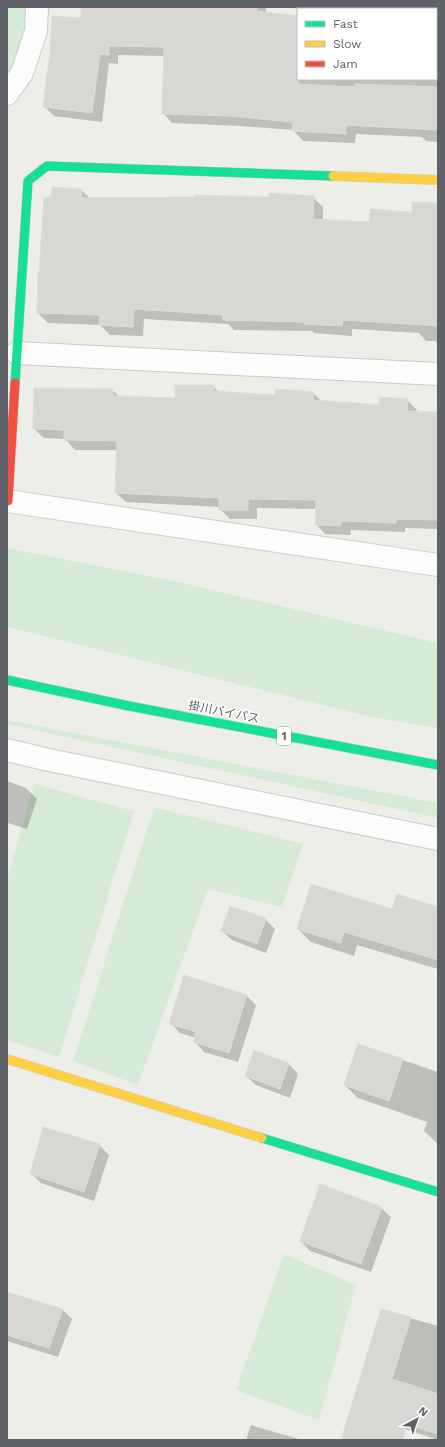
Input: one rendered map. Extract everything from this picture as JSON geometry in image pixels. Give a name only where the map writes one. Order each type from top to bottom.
[{"type":"main road","points":[[7,501],[28,181],[47,166],[438,180]]},
{"type":"main road","name":"掛川バイパス","points":[[7,680],[129,706],[438,766]]},
{"type":"main road","points":[[50,680],[129,706]]},
{"type":"main road","points":[[7,1059],[438,1192]]},
{"type":"street","points":[[7,94],[22,73],[36,31],[37,7]]},
{"type":"street","points":[[17,353],[438,374]]},
{"type":"street","points":[[7,501],[438,565]]},
{"type":"street","points":[[7,750],[49,760],[438,839]]},
{"type":"green space","points":[[7,7],[34,7],[7,92]]},
{"type":"green space","points":[[7,548],[183,583],[438,643],[438,728],[371,717],[7,627]]},
{"type":"green space","points":[[7,720],[438,803],[438,818],[7,724]]},
{"type":"green space","points":[[34,784],[134,811],[59,1057],[7,1040],[7,880]]},
{"type":"green space","points":[[154,807],[303,844],[282,907],[208,889],[138,1085],[73,1061]]},
{"type":"green space","points":[[284,1254],[356,1285],[319,1420],[236,1390]]},
{"type":"building","points":[[81,7],[257,7],[257,11],[297,16],[298,84],[355,87],[355,84],[438,87],[438,130],[346,125],[346,134],[292,131],[293,122],[229,116],[162,114],[164,47],[109,46],[109,55],[100,54],[92,113],[43,107],[50,53],[52,16],[81,18]]},
{"type":"building","points":[[52,187],[82,189],[81,198],[195,197],[195,195],[269,197],[269,193],[314,196],[313,219],[369,222],[370,209],[412,212],[412,202],[438,203],[438,326],[343,320],[342,326],[304,324],[304,322],[223,320],[223,315],[134,309],[133,327],[99,325],[100,315],[37,313],[38,272],[44,197],[51,197]]},
{"type":"building","points":[[175,385],[214,385],[213,391],[275,395],[275,389],[314,392],[313,400],[379,405],[380,397],[408,399],[407,411],[438,412],[438,520],[396,519],[396,523],[342,521],[340,526],[315,525],[316,500],[248,499],[248,510],[219,510],[219,498],[115,493],[117,441],[64,440],[64,430],[33,429],[34,388],[113,389],[113,396],[175,398]]},
{"type":"building","points":[[311,884],[392,909],[397,894],[438,907],[438,960],[344,932],[341,943],[297,929]]},
{"type":"building","points":[[230,906],[266,918],[257,944],[221,931]]},
{"type":"building","points":[[184,975],[247,995],[229,1053],[193,1042],[196,1032],[169,1024]]},
{"type":"building","points":[[358,1044],[403,1059],[389,1101],[344,1085]]},
{"type":"building","points":[[254,1050],[289,1063],[280,1089],[245,1076]]},
{"type":"building","points":[[43,1127],[100,1144],[84,1192],[30,1174]]},
{"type":"building","points":[[320,1184],[382,1207],[361,1264],[300,1241]]},
{"type":"building","points":[[7,1292],[63,1309],[49,1348],[7,1335]]},
{"type":"building","points":[[381,1309],[411,1317],[392,1379],[438,1394],[438,1434],[406,1424],[403,1440],[341,1440]]},
{"type":"traffic: fast","points":[[15,383],[28,181],[47,166],[333,176]]},
{"type":"traffic: fast","points":[[7,680],[129,706],[438,765]]},
{"type":"traffic: fast","points":[[262,1138],[438,1192]]},
{"type":"traffic: slow","points":[[333,176],[438,180]]},
{"type":"traffic: slow","points":[[7,1059],[262,1138]]},
{"type":"traffic: jam","points":[[8,501],[15,383]]}]
